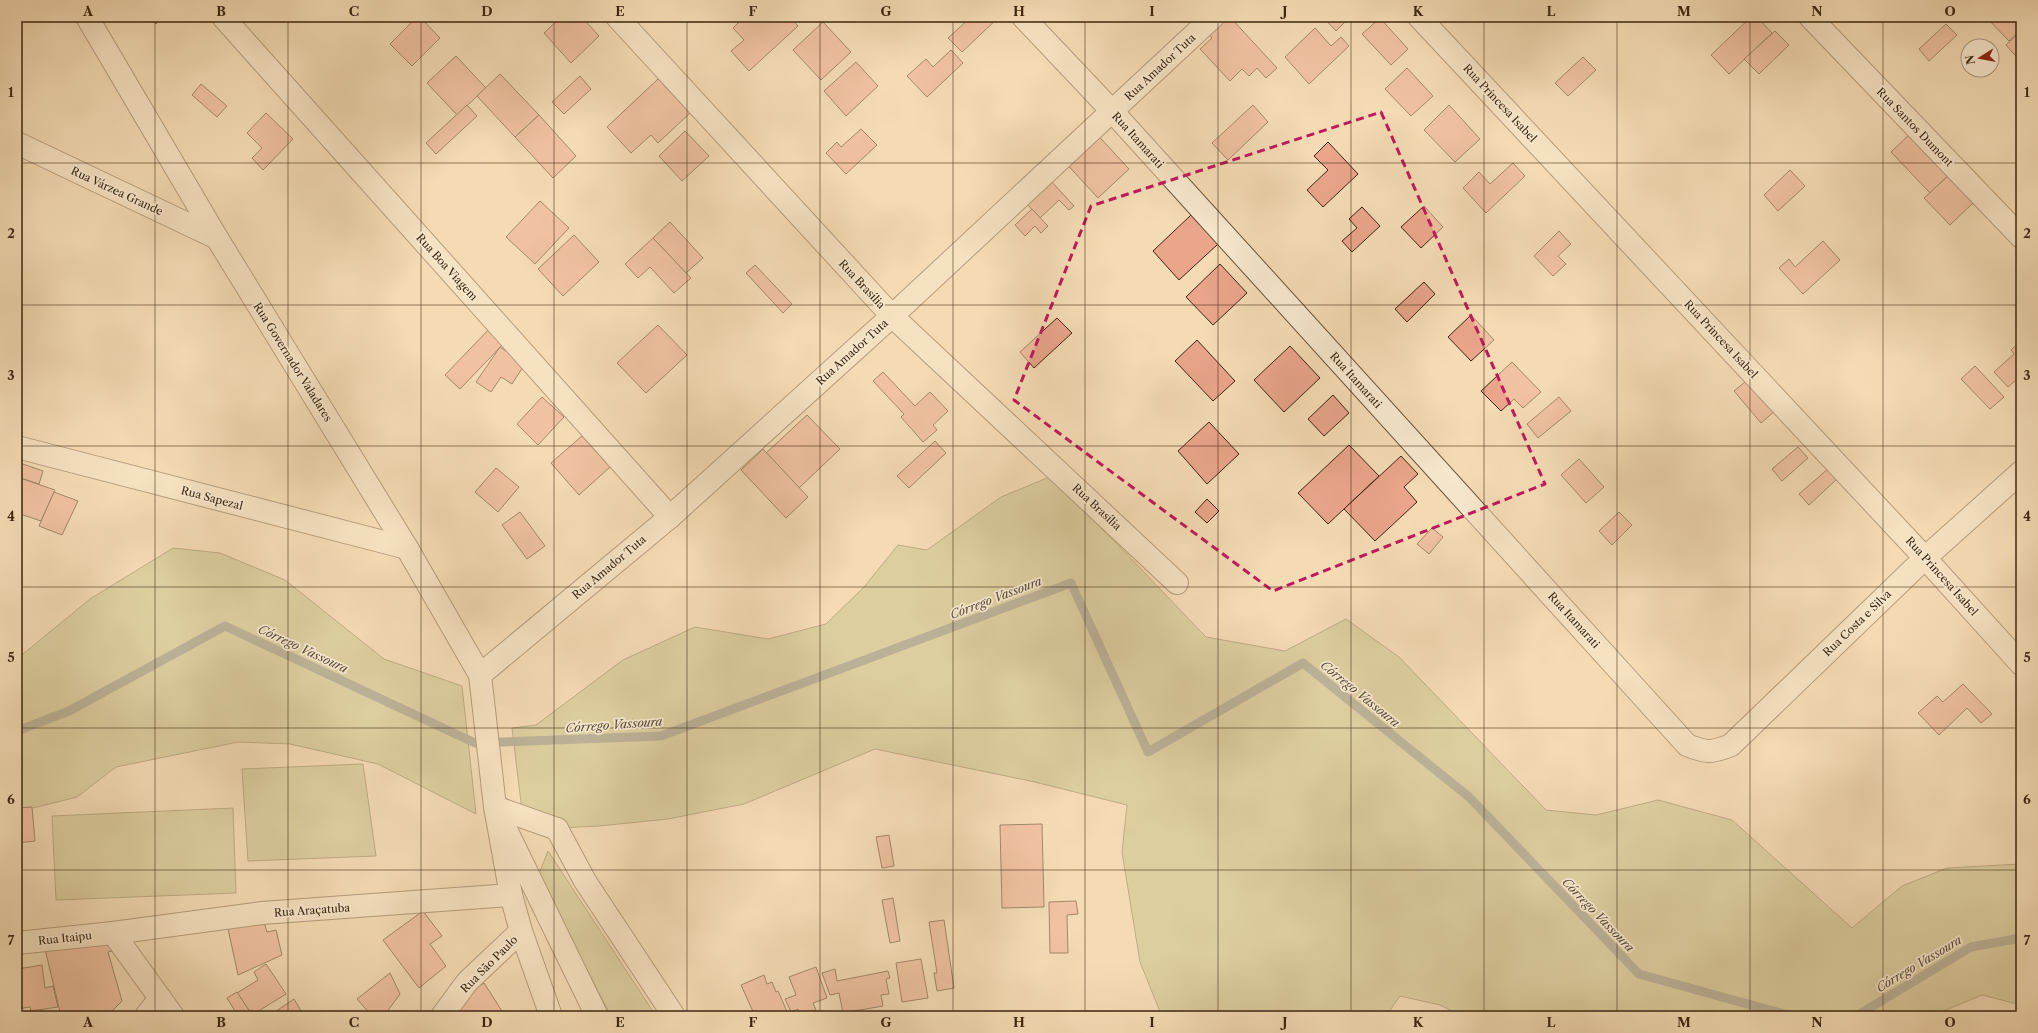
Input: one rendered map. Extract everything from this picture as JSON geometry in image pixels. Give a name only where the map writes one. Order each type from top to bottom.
[{"type":"street","name":"Rua Governador Valadares","points":[[88,17],[217,238],[407,548],[480,675],[495,808]]},
{"type":"street","name":"Rua Boa Viagem","points":[[223,17],[670,517]]},
{"type":"street","name":"Rua Brasília","points":[[617,17],[892,316],[1177,583]]},
{"type":"street","name":"Rua Itamarati","points":[[1023,17],[1112,111],[1687,745]]},
{"type":"street","name":"Rua Amador Tuta","points":[[480,675],[670,517],[892,316],[1213,17]]},
{"type":"street","name":"Rua Princesa Isabel","points":[[1419,17],[1925,558],[2021,664]]},
{"type":"street","name":"Rua Santos Dumont","points":[[1810,17],[2021,238]]},
{"type":"street","name":"Rua Várzea Grande","points":[[17,143],[217,238]]},
{"type":"street","name":"Rua Sapezal","points":[[17,447],[407,548]]},
{"type":"street","name":"Rua Costa e Silva","points":[[1687,745],[1701,751],[1716,752],[1731,745],[1925,558],[2021,472]]},
{"type":"street","points":[[495,808],[558,829],[585,881],[674,1016]]},
{"type":"street","points":[[495,808],[511,895],[521,931],[551,1016]]},
{"type":"street","points":[[495,808],[597,1016]]},
{"type":"street","name":"Rua Araçatuba","points":[[113,933],[262,913],[511,895]]},
{"type":"street","name":"Rua São Paulo","points":[[442,1016],[467,982],[521,931]]},
{"type":"street","points":[[113,933],[172,1016]]},
{"type":"street","name":"Rua Itaipu","points":[[17,943],[113,933]]},
{"type":"street","points":[[146,1016],[160,998]]},
{"type":"highlighted area","points":[[1381,112],[1545,484],[1273,591],[1014,400],[1091,206]]},
{"type":"shaded area","points":[[1052,476],[1206,637],[1285,651],[1346,619],[1399,657],[1546,810],[1596,815],[1658,800],[1732,820],[1852,928],[1902,886],[1947,868],[2020,864],[2021,1005],[1982,995],[1932,1016],[1462,1016],[1440,1005],[1400,996],[1386,1016],[1169,1016],[1161,1014],[1140,962],[1122,852],[1127,805],[1035,782],[875,749],[744,804],[668,819],[599,826],[557,828],[523,819],[512,728],[536,725],[623,660],[695,627],[768,639],[826,624],[864,587],[898,545],[927,550],[1001,497]]},
{"type":"shaded area","points":[[173,548],[220,553],[285,580],[384,659],[462,686],[476,814],[378,764],[290,744],[238,742],[116,767],[77,797],[17,812],[17,659],[90,599]]},
{"type":"shaded area","points":[[363,764],[376,856],[248,861],[242,769]]},
{"type":"shaded area","points":[[233,808],[236,893],[56,900],[52,816]]},
{"type":"shaded area","points":[[548,851],[656,1016],[611,1016],[538,876]]},
{"type":"building","points":[[150,17],[164,17],[156,24]]},
{"type":"building","points":[[417,17],[420,17],[440,38],[412,66],[390,44]]},
{"type":"building","points":[[561,17],[582,17],[599,36],[571,63],[544,33]]},
{"type":"building","points":[[744,17],[790,17],[798,26],[749,71],[731,51],[744,40],[733,28]]},
{"type":"building","points":[[971,17],[999,17],[962,52],[948,38]]},
{"type":"building","points":[[1217,17],[1230,17],[1277,68],[1266,78],[1257,68],[1249,76],[1242,69],[1230,81],[1200,49],[1212,38],[1204,29]]},
{"type":"building","points":[[1323,17],[1350,17],[1336,31]]},
{"type":"building","points":[[1751,17],[1757,17],[1772,33],[1729,74],[1711,55]]},
{"type":"building","points":[[1986,17],[2021,17],[2021,30],[2009,41]]},
{"type":"building","points":[[1380,18],[1408,49],[1391,65],[1362,34]]},
{"type":"building","points":[[823,22],[851,52],[821,80],[793,50]]},
{"type":"building","points":[[1946,24],[1957,35],[1929,61],[1919,49]]},
{"type":"building","points":[[1315,28],[1331,46],[1341,37],[1349,46],[1309,84],[1285,57]]},
{"type":"building","points":[[1775,31],[1789,45],[1759,74],[1744,59]]},
{"type":"building","points":[[2021,31],[2021,62],[2006,45]]},
{"type":"building","points":[[951,50],[963,63],[927,97],[907,76],[926,59],[933,67]]},
{"type":"building","points":[[456,56],[486,88],[457,115],[427,83]]},
{"type":"building","points":[[1583,57],[1596,70],[1568,96],[1555,83]]},
{"type":"building","points":[[856,62],[878,86],[846,116],[824,91]]},
{"type":"building","points":[[1407,68],[1433,96],[1411,116],[1385,89]]},
{"type":"building","points":[[500,74],[539,115],[515,137],[477,96]]},
{"type":"building","points":[[580,76],[591,89],[564,114],[552,102]]},
{"type":"building","points":[[658,79],[690,113],[658,143],[651,135],[631,153],[607,127]]},
{"type":"building","points":[[201,84],[227,106],[217,117],[192,95]]},
{"type":"building","points":[[467,105],[477,116],[436,154],[426,143]]},
{"type":"building","points":[[1253,105],[1268,122],[1228,160],[1212,143]]},
{"type":"building","points":[[1449,105],[1480,139],[1455,162],[1424,130]]},
{"type":"building","points":[[266,113],[293,139],[263,170],[252,158],[262,148],[247,133]]},
{"type":"building","points":[[539,115],[576,156],[553,178],[515,137]]},
{"type":"building","points":[[861,129],[877,145],[846,174],[826,153],[837,142],[841,147]]},
{"type":"building","points":[[1093,130],[1129,169],[1098,198],[1062,159]]},
{"type":"building","points":[[685,131],[709,156],[682,181],[659,156]]},
{"type":"building","points":[[1910,134],[1949,175],[1930,193],[1891,152]]},
{"type":"building","points":[[1328,142],[1358,174],[1323,207],[1307,190],[1328,170],[1314,156]]},
{"type":"building","points":[[1513,163],[1525,176],[1486,213],[1463,188],[1479,172],[1490,184]]},
{"type":"building","points":[[1790,170],[1805,186],[1778,211],[1764,195]]},
{"type":"building","points":[[1949,175],[1974,202],[1950,225],[1924,198]]},
{"type":"building","points":[[1051,181],[1074,206],[1069,210],[1059,200],[1040,218],[1027,204]]},
{"type":"building","points":[[540,201],[569,228],[535,264],[506,237]]},
{"type":"building","points":[[1424,206],[1443,227],[1421,248],[1401,227]]},
{"type":"building","points":[[1362,207],[1380,226],[1352,252],[1342,241],[1357,228],[1349,219]]},
{"type":"building","points":[[1032,209],[1048,226],[1041,233],[1035,226],[1025,236],[1015,225]]},
{"type":"building","points":[[1191,215],[1218,244],[1179,280],[1153,251]]},
{"type":"building","points":[[670,222],[703,258],[686,273],[653,238]]},
{"type":"building","points":[[1559,231],[1571,244],[1558,256],[1566,264],[1553,276],[1534,256]]},
{"type":"building","points":[[574,235],[599,262],[563,296],[538,269]]},
{"type":"building","points":[[653,238],[691,278],[674,293],[650,267],[638,278],[625,264]]},
{"type":"building","points":[[1823,241],[1840,260],[1803,294],[1779,268],[1789,259],[1795,267]]},
{"type":"building","points":[[1220,264],[1247,293],[1213,325],[1186,297]]},
{"type":"building","points":[[755,265],[792,304],[783,313],[746,273]]},
{"type":"building","points":[[1424,282],[1435,294],[1407,322],[1395,309]]},
{"type":"building","points":[[1471,315],[1494,340],[1471,361],[1448,337]]},
{"type":"building","points":[[1057,318],[1072,333],[1034,368],[1020,352]]},
{"type":"building","points":[[493,325],[508,339],[460,389],[445,375]]},
{"type":"building","points":[[658,325],[687,355],[646,393],[617,363]]},
{"type":"building","points":[[1197,340],[1235,381],[1213,401],[1175,361]]},
{"type":"building","points":[[2021,341],[2021,376],[2008,387],[1994,372],[2014,354],[2011,350]]},
{"type":"building","points":[[1290,346],[1320,378],[1284,412],[1254,380]]},
{"type":"building","points":[[500,347],[525,364],[512,384],[501,377],[491,392],[476,382]]},
{"type":"building","points":[[1512,362],[1541,392],[1523,408],[1514,399],[1501,411],[1481,391]]},
{"type":"building","points":[[1975,366],[2004,397],[1990,409],[1961,379]]},
{"type":"building","points":[[883,372],[915,406],[930,392],[948,411],[933,425],[937,430],[923,442],[901,417],[904,414],[873,381]]},
{"type":"building","points":[[1750,378],[1776,410],[1761,423],[1734,391]]},
{"type":"building","points":[[1333,395],[1349,413],[1324,436],[1308,419]]},
{"type":"building","points":[[542,397],[564,417],[538,445],[517,424]]},
{"type":"building","points":[[1559,397],[1571,411],[1538,438],[1527,424]]},
{"type":"building","points":[[807,415],[840,449],[799,488],[766,453]]},
{"type":"building","points":[[1209,422],[1239,454],[1207,484],[1178,451]]},
{"type":"building","points":[[582,436],[610,467],[579,495],[551,463]]},
{"type":"building","points":[[935,441],[946,453],[909,488],[897,476]]},
{"type":"building","points":[[1349,445],[1379,476],[1328,524],[1298,493]]},
{"type":"building","points":[[1798,447],[1808,458],[1782,481],[1772,469]]},
{"type":"building","points":[[763,449],[808,497],[786,518],[741,470]]},
{"type":"building","points":[[1401,456],[1418,474],[1404,487],[1417,502],[1375,541],[1344,509]]},
{"type":"building","points":[[1579,459],[1604,487],[1586,503],[1561,475]]},
{"type":"building","points":[[20,463],[43,471],[39,484],[17,477]]},
{"type":"building","points":[[496,468],[519,487],[498,512],[475,492]]},
{"type":"building","points":[[1829,468],[1838,478],[1809,505],[1799,494]]},
{"type":"building","points":[[17,477],[55,490],[41,521],[17,513]]},
{"type":"building","points":[[54,492],[78,501],[62,535],[39,526]]},
{"type":"building","points":[[1207,499],[1219,511],[1207,523],[1195,512]]},
{"type":"building","points":[[520,512],[545,546],[527,559],[502,525]]},
{"type":"building","points":[[1619,512],[1632,525],[1612,545],[1599,531]]},
{"type":"building","points":[[1432,528],[1443,537],[1429,554],[1417,544]]},
{"type":"building","points":[[1963,684],[1992,714],[1981,723],[1967,708],[1939,735],[1918,713],[1937,696],[1943,702]]},
{"type":"building","points":[[32,807],[35,841],[17,843],[17,808]]},
{"type":"building","points":[[1042,824],[1044,907],[1002,908],[1000,825]]},
{"type":"building","points":[[889,835],[894,866],[882,868],[876,837]]},
{"type":"building","points":[[893,898],[900,941],[890,943],[882,900]]},
{"type":"building","points":[[1076,901],[1078,914],[1067,915],[1068,953],[1050,953],[1049,902]]},
{"type":"building","points":[[423,911],[442,936],[430,944],[446,966],[419,988],[383,940]]},
{"type":"building","points":[[944,920],[954,988],[937,991],[934,973],[937,973],[929,922]]},
{"type":"building","points":[[264,922],[267,932],[276,930],[282,955],[238,975],[227,924]]},
{"type":"building","points":[[107,943],[113,951],[108,952],[122,1001],[107,1016],[61,1016],[45,949]]},
{"type":"building","points":[[921,959],[928,998],[902,1002],[896,963]]},
{"type":"building","points":[[266,964],[286,994],[252,1015],[237,993],[258,980],[254,972]]},
{"type":"building","points":[[42,965],[45,988],[53,986],[58,1007],[31,1011],[30,1007],[17,1009],[17,969]]},
{"type":"building","points":[[816,967],[827,998],[813,1003],[816,1010],[801,1016],[798,1009],[791,1012],[785,999],[796,995],[789,977]]},
{"type":"building","points":[[835,969],[837,981],[888,971],[890,978],[886,979],[889,994],[881,995],[883,1006],[843,1013],[839,993],[830,995],[822,973]]},
{"type":"building","points":[[390,973],[400,994],[384,1016],[372,1016],[357,999]]},
{"type":"building","points":[[764,975],[767,984],[772,982],[776,992],[778,991],[789,1016],[755,1016],[741,985]]},
{"type":"building","points":[[484,983],[502,1011],[494,1016],[450,1016],[455,1001]]},
{"type":"building","points":[[237,992],[252,1015],[238,1016],[227,998]]},
{"type":"building","points":[[294,999],[304,1016],[269,1016]]},
{"type":"waterway","name":"Córrego Vassoura","points":[[17,731],[69,711],[225,626],[475,743],[661,736],[1071,583],[1148,752],[1303,663],[1469,797],[1639,974],[1791,1016]]},
{"type":"waterway","name":"Córrego Vassoura","points":[[1856,1016],[1971,947],[2021,938]]}]
